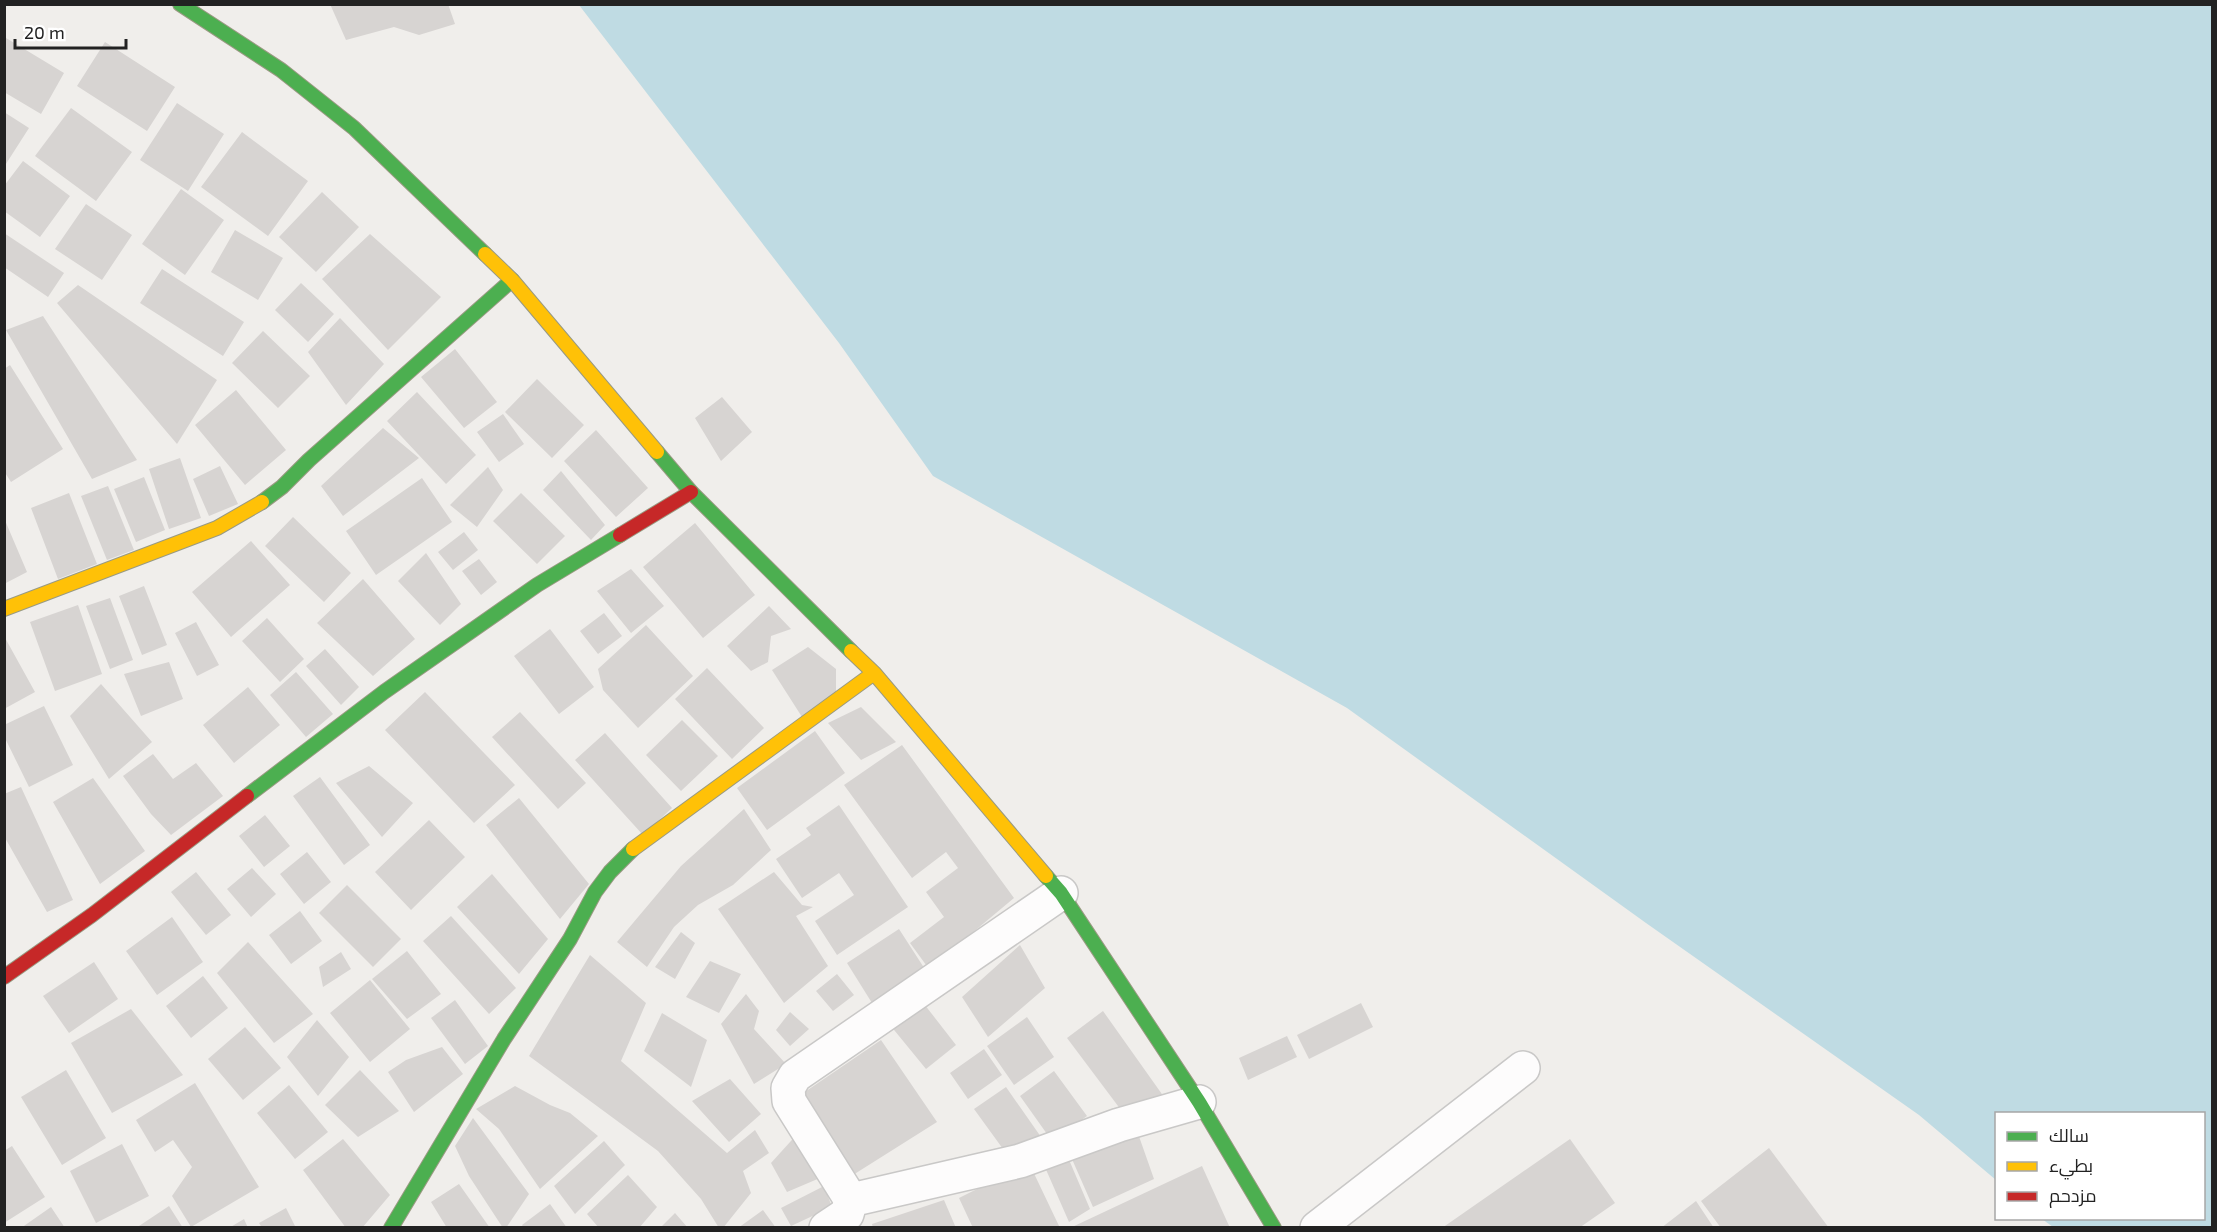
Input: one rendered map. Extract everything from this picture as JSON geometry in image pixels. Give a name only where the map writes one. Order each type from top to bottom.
[{"type":"street","points":[[180,4],[281,70],[354,128],[512,280],[691,492],[874,673],[1061,893],[1199,1102],[1274,1227]]},
{"type":"street","points":[[4,609],[217,528],[251,510],[282,487],[309,460],[512,280]]},
{"type":"street","points":[[4,977],[93,915],[384,692],[537,585],[691,492]]},
{"type":"street","points":[[391,1227],[504,1039],[570,939],[595,892],[610,872],[626,854],[645,839],[874,673]]},
{"type":"street","points":[[826,1227],[847,1214],[851,1200],[789,1101],[788,1088],[795,1076],[1061,893]]},
{"type":"street","points":[[1317,1227],[1523,1068]]},
{"type":"street","points":[[851,1200],[1020,1161],[1119,1125],[1199,1102]]},
{"type":"water","points":[[579,5],[2212,5],[2212,1227],[2053,1227],[2043,1220],[2205,1220],[2205,1112],[1995,1112],[1995,1179],[1919,1115],[1646,923],[1347,708],[933,476],[839,343]]},
{"type":"building","points":[[330,4],[448,4],[455,24],[419,35],[394,27],[346,40]]},
{"type":"building","points":[[6,38],[64,73],[41,114],[4,92]]},
{"type":"building","points":[[105,42],[175,87],[147,131],[77,86]]},
{"type":"building","points":[[177,103],[224,134],[188,191],[140,160]]},
{"type":"building","points":[[71,108],[132,152],[96,201],[35,156]]},
{"type":"building","points":[[4,112],[29,128],[4,167]]},
{"type":"building","points":[[242,132],[308,181],[268,236],[201,187]]},
{"type":"building","points":[[23,161],[70,196],[40,237],[4,211],[4,186]]},
{"type":"building","points":[[181,189],[224,220],[185,275],[142,244]]},
{"type":"building","points":[[322,192],[359,227],[316,272],[279,237]]},
{"type":"building","points":[[86,204],[132,235],[102,280],[55,249]]},
{"type":"building","points":[[235,230],[283,258],[258,300],[211,272]]},
{"type":"building","points":[[4,233],[64,273],[48,297],[4,267]]},
{"type":"building","points":[[370,234],[441,297],[388,350],[322,279]]},
{"type":"building","points":[[162,269],[244,322],[223,356],[140,303]]},
{"type":"building","points":[[301,283],[334,314],[308,342],[275,310]]},
{"type":"building","points":[[78,285],[217,380],[177,444],[57,303]]},
{"type":"building","points":[[43,316],[137,460],[92,479],[6,330]]},
{"type":"building","points":[[340,318],[384,364],[346,405],[308,352]]},
{"type":"building","points":[[263,331],[310,376],[278,408],[232,363]]},
{"type":"building","points":[[455,349],[497,402],[464,428],[421,377]]},
{"type":"building","points":[[10,365],[63,449],[11,482],[4,471],[4,369]]},
{"type":"building","points":[[537,379],[584,425],[552,458],[505,412]]},
{"type":"building","points":[[236,390],[286,450],[245,485],[195,425]]},
{"type":"building","points":[[417,392],[476,455],[446,484],[387,421]]},
{"type":"building","points":[[722,397],[752,432],[721,461],[695,418]]},
{"type":"building","points":[[503,414],[524,444],[499,462],[477,432]]},
{"type":"building","points":[[383,428],[419,458],[343,516],[321,486]]},
{"type":"building","points":[[596,430],[648,488],[616,517],[564,461]]},
{"type":"building","points":[[180,458],[201,518],[169,529],[149,469]]},
{"type":"building","points":[[220,466],[238,504],[209,516],[193,479]]},
{"type":"building","points":[[488,467],[503,490],[477,527],[450,505]]},
{"type":"building","points":[[561,471],[605,525],[591,540],[543,490]]},
{"type":"building","points":[[144,477],[165,530],[136,542],[114,489]]},
{"type":"building","points":[[422,478],[452,522],[376,575],[346,531]]},
{"type":"building","points":[[108,486],[134,550],[107,560],[81,496]]},
{"type":"building","points":[[69,493],[97,564],[58,579],[31,508]]},
{"type":"building","points":[[521,493],[565,536],[537,564],[493,521]]},
{"type":"building","points":[[293,517],[351,573],[324,602],[265,546]]},
{"type":"building","points":[[4,518],[27,572],[4,584]]},
{"type":"building","points":[[695,523],[755,595],[703,638],[643,567]]},
{"type":"building","points":[[464,532],[478,550],[453,570],[438,552]]},
{"type":"building","points":[[251,541],[290,585],[231,637],[192,592]]},
{"type":"building","points":[[426,553],[461,604],[440,625],[398,581]]},
{"type":"building","points":[[479,559],[497,582],[481,595],[462,571]]},
{"type":"building","points":[[631,569],[664,606],[631,633],[597,591]]},
{"type":"building","points":[[363,579],[415,639],[373,676],[317,623]]},
{"type":"building","points":[[144,586],[167,645],[142,655],[119,596]]},
{"type":"building","points":[[110,598],[133,660],[110,669],[86,606]]},
{"type":"building","points":[[78,605],[102,674],[55,691],[30,622]]},
{"type":"building","points":[[769,606],[791,629],[771,636],[768,662],[751,671],[727,646]]},
{"type":"building","points":[[604,613],[622,636],[598,654],[580,631]]},
{"type":"building","points":[[267,618],[304,659],[280,682],[242,641]]},
{"type":"building","points":[[196,622],[219,665],[197,676],[175,633]]},
{"type":"building","points":[[646,625],[693,676],[638,728],[603,690],[598,669]]},
{"type":"building","points":[[550,629],[594,687],[559,714],[514,656]]},
{"type":"building","points":[[4,636],[35,692],[4,709]]},
{"type":"building","points":[[808,647],[836,669],[836,696],[802,717],[772,670]]},
{"type":"building","points":[[325,649],[359,687],[341,705],[306,666]]},
{"type":"building","points":[[169,662],[183,699],[141,716],[124,674]]},
{"type":"building","points":[[707,668],[764,728],[732,759],[675,699]]},
{"type":"building","points":[[296,672],[333,714],[306,737],[270,695]]},
{"type":"building","points":[[101,684],[152,742],[109,779],[70,716]]},
{"type":"building","points":[[248,687],[280,725],[234,763],[203,725]]},
{"type":"building","points":[[425,692],[515,785],[474,823],[385,730]]},
{"type":"building","points":[[44,706],[73,765],[29,787],[4,736],[4,725]]},
{"type":"building","points":[[861,707],[896,742],[861,760],[828,723]]},
{"type":"building","points":[[520,712],[586,783],[558,809],[492,737]]},
{"type":"building","points":[[682,720],[718,756],[681,791],[646,755]]},
{"type":"building","points":[[815,731],[845,773],[767,830],[737,788]]},
{"type":"building","points":[[605,733],[672,808],[643,835],[575,760]]},
{"type":"building","points":[[902,745],[1014,898],[929,969],[910,943],[944,917],[926,892],[958,868],[946,852],[912,878],[844,785]]},
{"type":"building","points":[[153,754],[173,779],[196,763],[223,796],[171,835],[151,814],[123,776]]},
{"type":"building","points":[[369,766],[413,803],[382,837],[336,783]]},
{"type":"building","points":[[320,777],[370,845],[344,865],[293,796]]},
{"type":"building","points":[[93,778],[145,851],[100,884],[53,802]]},
{"type":"building","points":[[21,787],[73,900],[47,912],[4,836],[4,794]]},
{"type":"building","points":[[519,798],[589,884],[560,919],[486,825]]},
{"type":"building","points":[[839,805],[908,907],[837,955],[815,921],[854,895],[839,873],[802,898],[776,859],[811,835],[806,828]]},
{"type":"building","points":[[744,809],[771,850],[733,885],[698,905],[674,927],[647,967],[617,942],[681,866]]},
{"type":"building","points":[[265,815],[290,846],[264,867],[239,836]]},
{"type":"building","points":[[429,820],[465,857],[411,910],[375,872]]},
{"type":"building","points":[[307,852],[331,882],[304,904],[280,874]]},
{"type":"building","points":[[252,868],[276,894],[251,917],[227,889]]},
{"type":"building","points":[[196,872],[231,915],[206,935],[171,892]]},
{"type":"building","points":[[774,872],[802,905],[813,907],[796,916],[828,966],[784,1003],[718,909]]},
{"type":"building","points":[[492,874],[548,939],[519,974],[457,907]]},
{"type":"building","points":[[347,885],[401,939],[373,967],[319,913]]},
{"type":"building","points":[[300,911],[322,941],[291,964],[269,935]]},
{"type":"building","points":[[451,916],[516,988],[489,1014],[423,941]]},
{"type":"building","points":[[172,917],[203,962],[157,995],[126,951]]},
{"type":"building","points":[[899,929],[930,977],[877,1011],[847,963]]},
{"type":"building","points":[[681,932],[695,943],[675,979],[655,967]]},
{"type":"building","points":[[248,942],[313,1014],[274,1043],[217,973]]},
{"type":"building","points":[[1020,945],[1045,988],[988,1037],[962,997]]},
{"type":"building","points":[[407,951],[441,994],[407,1019],[372,979]]},
{"type":"building","points":[[341,952],[351,969],[323,987],[319,967]]},
{"type":"building","points":[[590,955],[646,1003],[621,1061],[727,1153],[755,1130],[769,1153],[743,1171],[751,1193],[723,1228],[719,1228],[701,1199],[658,1151],[529,1056]]},
{"type":"building","points":[[710,961],[741,974],[719,1013],[686,997]]},
{"type":"building","points":[[94,962],[118,999],[69,1033],[43,996]]},
{"type":"building","points":[[837,974],[854,995],[833,1011],[816,991]]},
{"type":"building","points":[[203,976],[228,1008],[191,1038],[166,1006]]},
{"type":"building","points":[[370,980],[410,1029],[370,1062],[330,1013]]},
{"type":"building","points":[[746,994],[759,1011],[754,1029],[786,1064],[754,1084],[721,1024]]},
{"type":"building","points":[[455,1000],[488,1046],[465,1064],[431,1018]]},
{"type":"building","points":[[921,1000],[956,1045],[926,1069],[890,1025]]},
{"type":"building","points":[[1361,1003],[1373,1027],[1309,1059],[1297,1035]]},
{"type":"building","points":[[131,1009],[183,1075],[112,1113],[71,1043]]},
{"type":"building","points":[[1103,1011],[1164,1097],[1127,1118],[1067,1038]]},
{"type":"building","points":[[790,1012],[809,1029],[790,1046],[776,1030]]},
{"type":"building","points":[[662,1013],[707,1040],[691,1087],[644,1051]]},
{"type":"building","points":[[1027,1017],[1054,1057],[1014,1085],[987,1046]]},
{"type":"building","points":[[317,1020],[349,1057],[318,1096],[287,1057]]},
{"type":"building","points":[[245,1027],[281,1068],[243,1100],[208,1059]]},
{"type":"building","points":[[1287,1036],[1297,1057],[1248,1080],[1239,1058]]},
{"type":"building","points":[[881,1040],[937,1122],[845,1180],[796,1098]]},
{"type":"building","points":[[442,1047],[463,1074],[414,1112],[388,1072],[406,1060]]},
{"type":"building","points":[[984,1049],[1002,1075],[968,1099],[950,1073]]},
{"type":"building","points":[[66,1070],[106,1138],[62,1165],[21,1097]]},
{"type":"building","points":[[360,1070],[399,1111],[358,1137],[325,1105]]},
{"type":"building","points":[[1054,1071],[1087,1116],[1052,1141],[1020,1096]]},
{"type":"building","points":[[730,1079],[761,1114],[729,1142],[692,1101]]},
{"type":"building","points":[[195,1083],[259,1187],[191,1227],[172,1196],[192,1167],[173,1140],[155,1152],[136,1120]]},
{"type":"building","points":[[289,1085],[328,1132],[295,1159],[257,1113]]},
{"type":"building","points":[[515,1086],[570,1113],[598,1136],[540,1189],[499,1129],[476,1109]]},
{"type":"building","points":[[1006,1087],[1041,1137],[1011,1160],[974,1109]]},
{"type":"building","points":[[473,1118],[529,1194],[506,1228],[503,1228],[469,1176],[455,1146]]},
{"type":"building","points":[[1135,1125],[1154,1179],[1093,1207],[1068,1150]]},
{"type":"building","points":[[800,1131],[827,1175],[787,1192],[771,1163]]},
{"type":"building","points":[[343,1139],[390,1195],[362,1228],[346,1228],[303,1170]]},
{"type":"building","points":[[1570,1139],[1615,1203],[1579,1228],[1442,1228]]},
{"type":"building","points":[[604,1141],[625,1165],[575,1214],[554,1186]]},
{"type":"building","points":[[122,1144],[149,1196],[96,1223],[70,1171]]},
{"type":"building","points":[[12,1146],[45,1197],[4,1223],[4,1151]]},
{"type":"building","points":[[1769,1148],[1829,1228],[1721,1228],[1701,1201]]},
{"type":"building","points":[[1067,1155],[1090,1209],[1069,1222],[1044,1165]]},
{"type":"building","points":[[1029,1163],[1060,1228],[973,1228],[959,1198]]},
{"type":"building","points":[[1202,1166],[1230,1228],[1070,1228]]},
{"type":"building","points":[[628,1175],[657,1207],[639,1228],[599,1228],[587,1214]]},
{"type":"building","points":[[459,1184],[490,1228],[447,1228],[431,1202]]},
{"type":"building","points":[[824,1186],[832,1207],[791,1226],[781,1208]]},
{"type":"building","points":[[944,1200],[956,1228],[873,1228],[872,1224]]},
{"type":"building","points":[[1696,1201],[1714,1228],[1661,1228]]},
{"type":"building","points":[[550,1204],[567,1228],[524,1228],[522,1225]]},
{"type":"building","points":[[169,1206],[183,1228],[136,1228]]},
{"type":"building","points":[[51,1207],[65,1228],[21,1228]]},
{"type":"building","points":[[286,1208],[296,1228],[262,1228],[259,1223]]},
{"type":"building","points":[[763,1210],[776,1228],[738,1228]]},
{"type":"building","points":[[675,1213],[688,1228],[660,1228]]},
{"type":"building","points":[[244,1219],[248,1228],[229,1228]]},
{"type":"traffic: fast","points":[[180,4],[281,70],[354,128],[485,254]]},
{"type":"traffic: fast","points":[[262,502],[282,487],[309,460],[512,280]]},
{"type":"traffic: fast","points":[[657,452],[691,492],[851,651]]},
{"type":"traffic: fast","points":[[247,796],[384,692],[537,585],[620,535]]},
{"type":"traffic: fast","points":[[391,1228],[504,1039],[570,939],[595,892],[610,872],[633,849]]},
{"type":"traffic: fast","points":[[1046,876],[1061,893],[1199,1102],[1274,1228]]},
{"type":"traffic: slow","points":[[485,254],[512,280],[657,452]]},
{"type":"traffic: slow","points":[[4,609],[217,528],[262,502]]},
{"type":"traffic: slow","points":[[851,651],[874,673],[1046,876]]},
{"type":"traffic: slow","points":[[633,849],[874,673]]},
{"type":"traffic: jam","points":[[620,535],[691,492]]},
{"type":"traffic: jam","points":[[4,977],[92,915],[247,796]]}]
